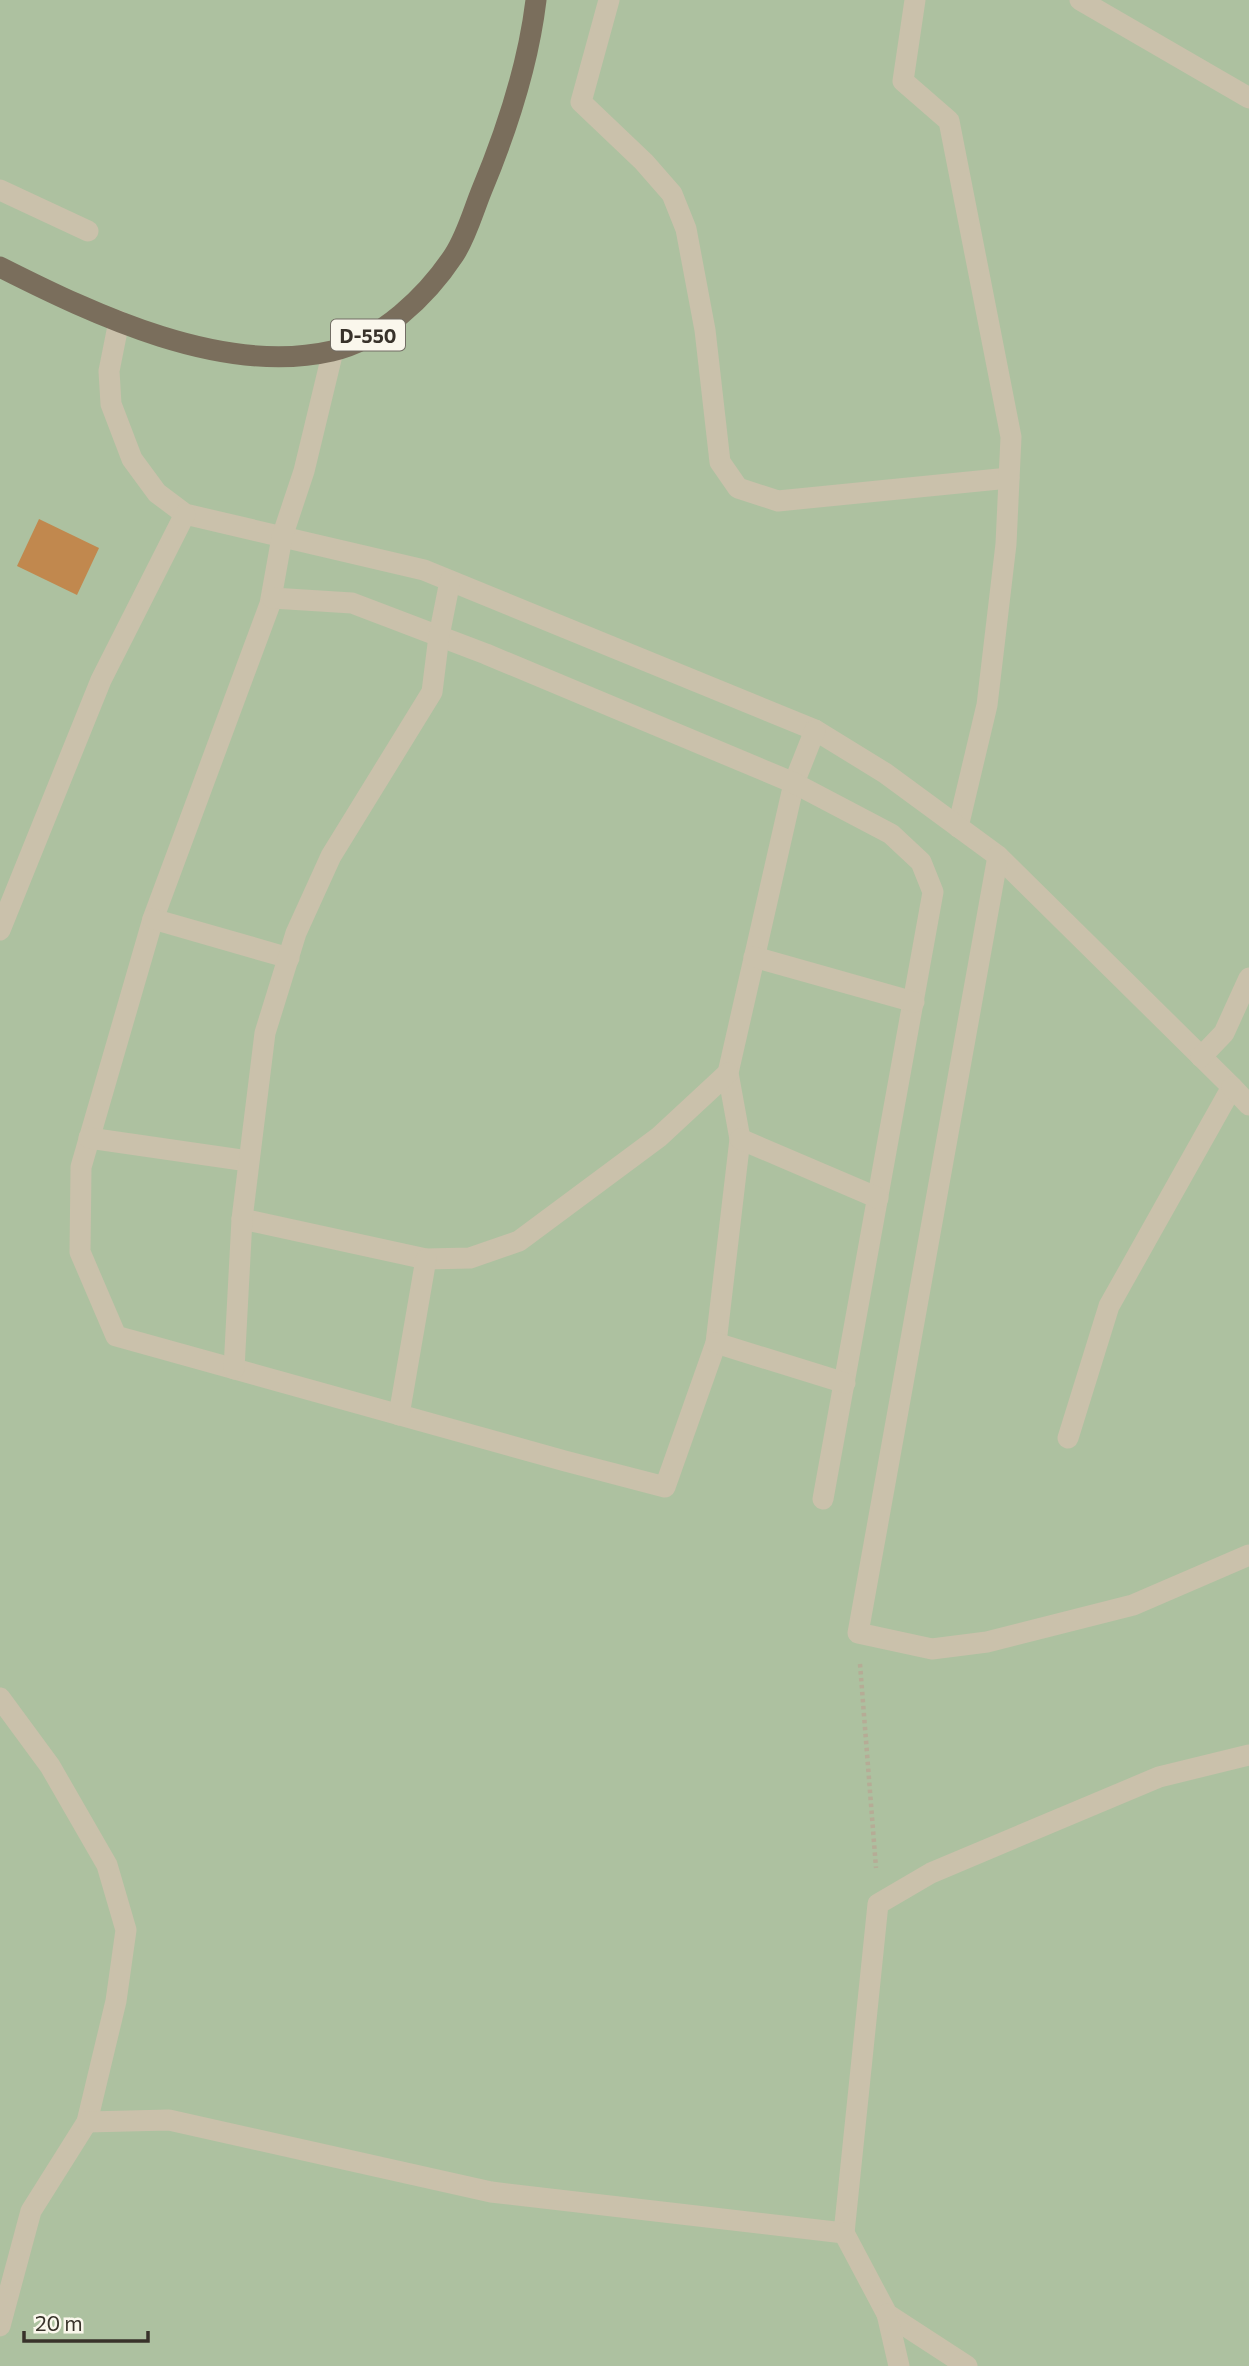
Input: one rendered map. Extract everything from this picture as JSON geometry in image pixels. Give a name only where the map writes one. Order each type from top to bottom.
[{"type":"main road","name":"D-550","points":[[0,267],[47,291],[144,331],[219,351],[278,358],[333,351],[362,339],[397,318],[429,288],[456,252],[503,139],[531,44],[536,0]]},
{"type":"street","points":[[609,0],[581,103],[644,162],[672,194],[686,229],[705,330],[720,462],[738,488],[778,501],[1009,478]]},
{"type":"street","points":[[915,0],[903,81],[949,121],[1011,437],[1006,544],[987,705],[958,827]]},
{"type":"street","points":[[1080,0],[1249,98]]},
{"type":"street","points":[[0,190],[88,230]]},
{"type":"street","points":[[120,321],[109,371],[111,404],[132,460],[157,493],[185,514],[424,570],[815,730],[885,774],[998,856],[1249,1105]]},
{"type":"street","points":[[333,351],[304,471],[282,537],[272,598],[153,919],[80,1167],[80,1252],[116,1336],[666,1487],[716,1343],[740,1139],[727,1073],[794,783],[815,730]]},
{"type":"street","points":[[0,930],[101,680],[185,514]]},
{"type":"street","points":[[234,1369],[242,1219],[265,1033],[296,933],[331,856],[432,692],[450,581]]},
{"type":"street","points":[[272,598],[352,603],[439,636],[794,783],[891,834],[921,862],[933,892],[824,1499]]},
{"type":"street","points":[[998,856],[858,1633],[932,1649],[987,1642],[1133,1605],[1249,1555]]},
{"type":"street","points":[[153,919],[289,958]]},
{"type":"street","points":[[754,957],[914,1002]]},
{"type":"street","points":[[1201,1058],[1224,1033],[1249,978]]},
{"type":"street","points":[[1224,1033],[1249,1023]]},
{"type":"street","points":[[242,1219],[426,1259],[470,1258],[519,1241],[659,1137],[727,1073]]},
{"type":"street","points":[[1068,1438],[1109,1306],[1231,1087]]},
{"type":"street","points":[[89,1138],[248,1161]]},
{"type":"street","points":[[740,1139],[878,1198]]},
{"type":"street","points":[[399,1415],[426,1259]]},
{"type":"street","points":[[716,1343],[845,1383]]},
{"type":"street","points":[[0,1698],[50,1766],[107,1865],[126,1930],[116,2001],[87,2122],[31,2211],[0,2326]]},
{"type":"street","points":[[899,2366],[887,2315],[844,2233],[878,1904],[930,1873],[1159,1777],[1249,1755]]},
{"type":"street","points":[[87,2122],[169,2120],[491,2192],[844,2233]]},
{"type":"street","points":[[887,2315],[967,2366]]},
{"type":"path","points":[[858,1633],[878,1904]]},
{"type":"green space","points":[[0,0],[1249,0],[1249,2366],[0,2366]]},
{"type":"building","points":[[39,519],[99,548],[77,595],[17,566]]}]
